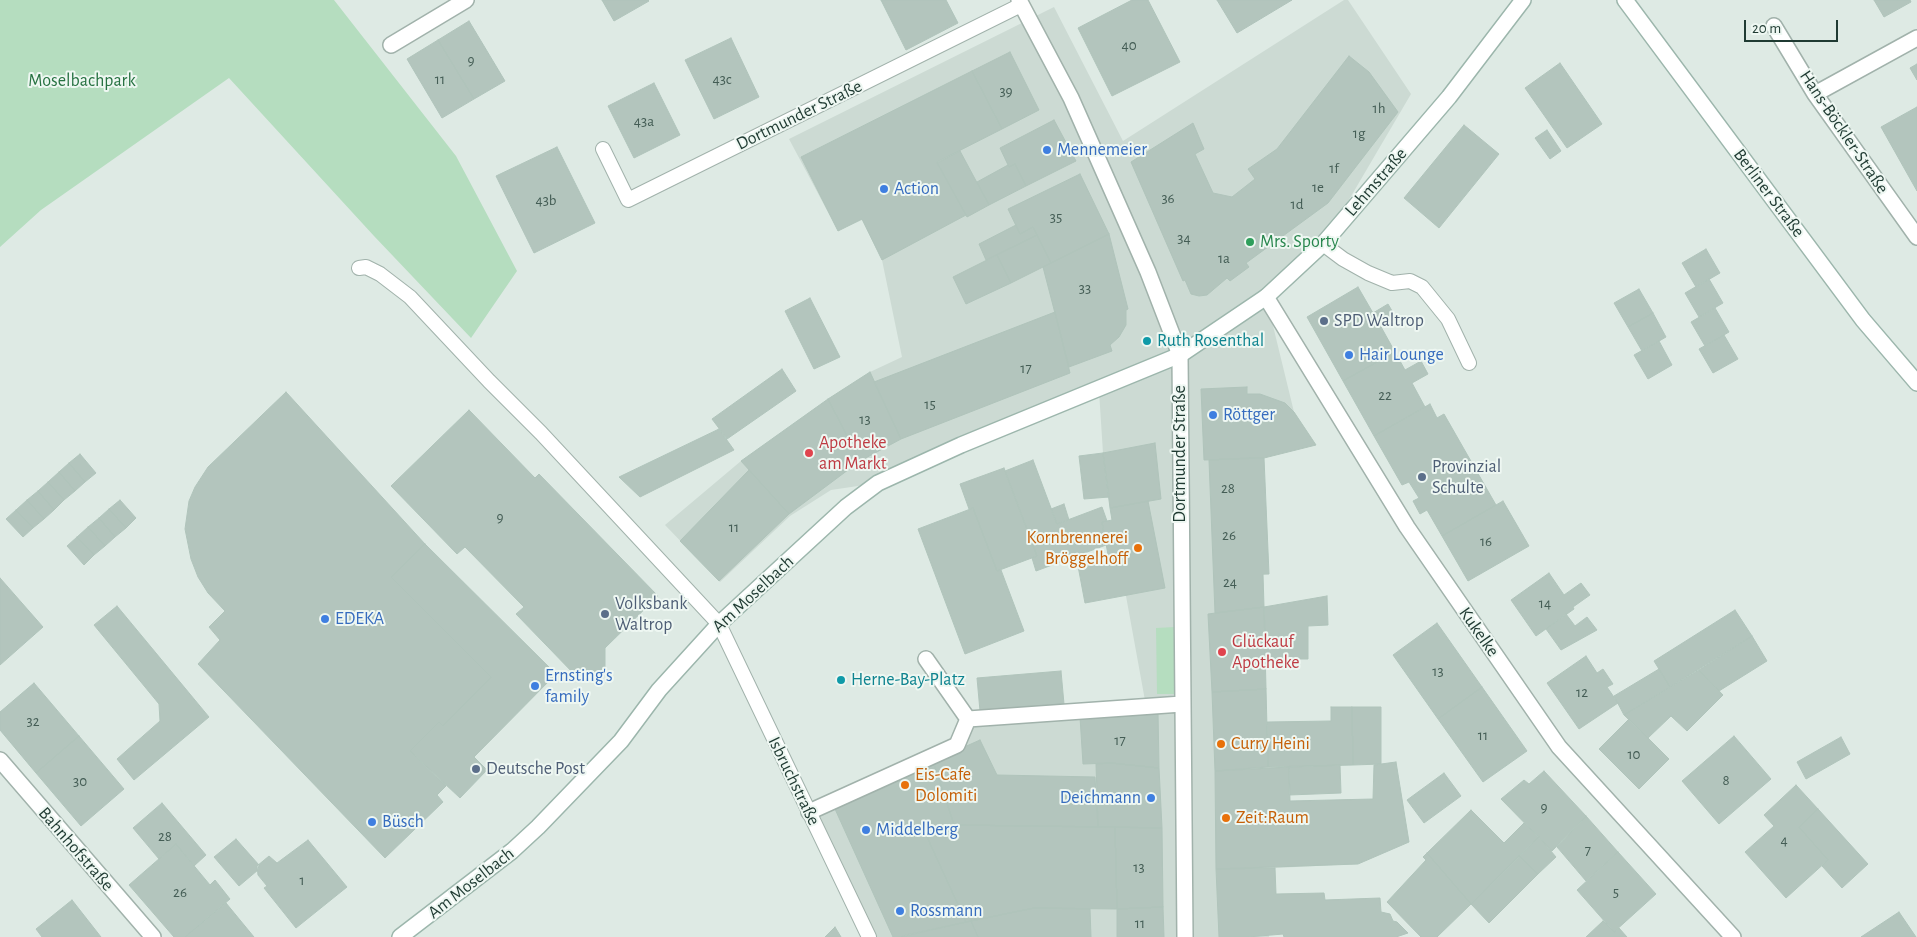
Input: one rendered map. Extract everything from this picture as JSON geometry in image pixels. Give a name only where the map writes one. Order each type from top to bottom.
[{"type":"street","points":[[391,45],[466,0]]},
{"type":"street","name":"Lehmstraße","points":[[1180,355],[1266,297],[1323,244],[1449,98],[1522,0]]},
{"type":"street","name":"Berliner Straße","points":[[1625,0],[1863,320],[1917,383]]},
{"type":"street","name":"Dortmunder Straße","points":[[1020,3],[1071,98],[1148,272],[1180,355],[1184,937]]},
{"type":"street","name":"Hans-Böckler-Straße","points":[[1774,26],[1815,94],[1916,235]]},
{"type":"street","points":[[1815,94],[1917,38]]},
{"type":"street","name":"Kukelke","points":[[1266,297],[1407,527],[1559,747],[1733,937]]},
{"type":"street","name":"Am Moselbach","points":[[400,937],[512,851],[538,827],[621,741],[659,690],[719,624],[846,507],[878,483],[961,445],[1180,355]]},
{"type":"street","points":[[926,659],[968,719]]},
{"type":"street","points":[[968,719],[1182,704]]},
{"type":"street","points":[[809,812],[957,745],[968,719]]},
{"type":"street","name":"Bahnhofstraße","points":[[0,760],[153,937]]},
{"type":"lane","name":"Dortmunder Straße","points":[[603,149],[628,200],[1020,3]]},
{"type":"lane","points":[[1323,244],[1343,259],[1392,283],[1410,281],[1422,287],[1448,319],[1469,363]]},
{"type":"lane","name":"Isbruchstraße","points":[[359,268],[366,267],[380,274],[410,297],[541,433],[719,624],[869,937]]},
{"type":"shaded area","points":[[1344,0],[1348,0],[1411,94],[1323,244],[1266,297],[1294,412],[1316,445],[1264,458],[1269,574],[1263,575],[1268,766],[1289,767],[1290,801],[1373,799],[1374,765],[1396,762],[1409,842],[1358,864],[1275,868],[1276,894],[1324,893],[1325,900],[1380,898],[1381,912],[1390,914],[1393,921],[1397,922],[1408,933],[1396,937],[1284,937],[1283,934],[1269,935],[1269,937],[869,937],[809,812],[957,745],[968,719],[1146,706],[1110,508],[1103,453],[1099,391],[878,483],[831,490],[790,516],[720,582],[665,525],[741,461],[828,399],[870,372],[902,357],[882,260],[862,220],[838,231],[789,139],[1054,7],[1123,141]]},
{"type":"green space","name":"Moselbachpark","points":[[0,0],[334,0],[456,156],[517,271],[471,338],[374,236],[229,78],[41,210],[0,247]]},
{"type":"green space","points":[[1175,627],[1175,694],[1157,694],[1156,628]]},
{"type":"building","points":[[602,0],[648,0],[649,1],[614,21]]},
{"type":"building","points":[[881,0],[946,0],[958,23],[906,50]]},
{"type":"building","points":[[1132,0],[1148,0],[1180,62],[1112,96],[1078,28]]},
{"type":"building","points":[[1217,0],[1292,0],[1237,33]]},
{"type":"building","points":[[1874,0],[1910,0],[1911,2],[1884,17]]},
{"type":"building","points":[[469,21],[505,81],[474,99],[438,40]]},
{"type":"building","points":[[731,38],[759,97],[714,119],[685,60]]},
{"type":"building","points":[[438,40],[474,99],[442,118],[407,59]]},
{"type":"building","points":[[1010,52],[1039,110],[1002,129],[972,71]]},
{"type":"building","points":[[1349,56],[1369,72],[1398,112],[1328,203],[1246,263],[1249,267],[1230,281],[1227,278],[1207,295],[1191,294],[1185,280],[1183,281],[1131,162],[1193,123],[1204,149],[1195,154],[1213,193],[1232,197],[1255,179],[1248,169],[1277,149]]},
{"type":"building","points":[[1560,63],[1602,124],[1567,148],[1525,88]]},
{"type":"building","points":[[1917,64],[1917,80],[1910,68]]},
{"type":"building","name":"Action","points":[[972,71],[1002,129],[937,162],[966,215],[882,260],[862,219],[838,231],[801,157]]},
{"type":"building","points":[[654,83],[680,135],[634,158],[608,106]]},
{"type":"building","points":[[1917,107],[1917,191],[1881,127]]},
{"type":"building","points":[[1054,120],[1076,161],[1026,186],[1015,164],[1009,167],[1000,148]]},
{"type":"building","points":[[1464,125],[1499,154],[1439,228],[1404,198]]},
{"type":"building","points":[[1547,130],[1561,151],[1550,159],[1535,138]]},
{"type":"building","points":[[557,147],[595,223],[534,253],[496,176]]},
{"type":"building","points":[[960,151],[989,205],[967,217],[937,163]]},
{"type":"building","points":[[1015,164],[1026,186],[989,205],[977,182],[1008,165],[1009,167]]},
{"type":"building","points":[[1080,174],[1109,234],[1051,263],[1033,227],[1020,234],[1008,209]]},
{"type":"building","points":[[1016,225],[1020,234],[1033,227],[1037,235],[986,260],[979,244]]},
{"type":"building","points":[[1109,234],[1128,309],[1126,310],[1126,325],[1119,337],[1110,345],[1112,351],[1069,367],[1043,267]]},
{"type":"building","points":[[1037,235],[1051,263],[1011,283],[997,255]]},
{"type":"building","points":[[1706,249],[1720,273],[1696,287],[1682,263]]},
{"type":"building","points":[[997,255],[1011,283],[966,304],[953,277]]},
{"type":"building","points":[[1709,279],[1723,303],[1699,317],[1685,293]]},
{"type":"building","points":[[1358,287],[1373,313],[1388,304],[1395,316],[1380,325],[1395,352],[1343,381],[1307,317]]},
{"type":"building","points":[[1639,289],[1653,313],[1628,327],[1614,303]]},
{"type":"building","points":[[810,298],[840,357],[814,369],[785,311]]},
{"type":"building","points":[[1715,308],[1729,332],[1705,346],[1691,322]]},
{"type":"building","points":[[1055,312],[1070,373],[901,439],[874,382]]},
{"type":"building","points":[[1653,313],[1666,337],[1642,351],[1628,327]]},
{"type":"building","points":[[1724,335],[1738,359],[1713,373],[1699,349]]},
{"type":"building","points":[[1659,341],[1672,365],[1648,379],[1634,355]]},
{"type":"building","points":[[1395,352],[1405,370],[1421,361],[1428,374],[1412,383],[1425,407],[1374,436],[1343,381]]},
{"type":"building","points":[[782,369],[796,391],[727,439],[712,419]]},
{"type":"building","points":[[870,372],[901,439],[860,461],[828,399]]},
{"type":"building","points":[[1247,387],[1247,394],[1260,394],[1285,403],[1294,412],[1316,445],[1264,458],[1204,460],[1201,389]]},
{"type":"building","name":"EDEKA","points":[[286,392],[425,544],[391,577],[491,677],[443,726],[439,722],[410,751],[446,786],[437,795],[443,802],[385,858],[198,664],[220,640],[209,627],[225,611],[208,593],[198,577],[191,559],[185,529],[189,501],[195,487],[208,467]]},
{"type":"building","points":[[828,399],[860,461],[789,514],[741,461]]},
{"type":"building","points":[[1430,404],[1437,418],[1444,414],[1496,505],[1442,536],[1427,510],[1420,514],[1413,501],[1419,498],[1409,482],[1402,485],[1374,436]]},
{"type":"building","points":[[469,410],[535,478],[539,474],[658,596],[605,648],[605,672],[579,673],[576,676],[516,614],[524,607],[465,547],[457,554],[391,486]]},
{"type":"building","points":[[719,429],[734,450],[640,497],[619,477]]},
{"type":"building","points":[[1155,443],[1161,499],[1110,508],[1103,453]]},
{"type":"building","points":[[1103,453],[1109,497],[1084,499],[1079,456]]},
{"type":"building","points":[[80,454],[96,473],[85,482],[69,463]]},
{"type":"building","points":[[1264,458],[1269,574],[1263,574],[1264,607],[1215,613],[1209,460]]},
{"type":"building","points":[[1033,460],[1057,524],[1102,507],[1107,521],[1102,522],[1106,545],[1036,571],[1032,558],[1037,556],[1005,471]]},
{"type":"building","points":[[69,463],[85,482],[75,491],[59,472]]},
{"type":"building","points":[[1004,468],[1037,556],[997,571],[973,508],[969,509],[960,484]]},
{"type":"building","points":[[749,470],[789,514],[719,581],[680,541]]},
{"type":"building","points":[[59,472],[75,491],[64,500],[48,482]]},
{"type":"building","points":[[48,482],[64,500],[54,510],[38,491]]},
{"type":"building","points":[[38,491],[54,510],[44,519],[27,500]]},
{"type":"building","points":[[27,500],[44,519],[33,528],[16,510]]},
{"type":"building","points":[[120,500],[136,518],[126,528],[109,509]]},
{"type":"building","points":[[1148,501],[1165,588],[1085,603],[1078,566],[1109,560],[1102,522],[1112,520],[1110,508]]},
{"type":"building","points":[[1503,501],[1529,546],[1468,581],[1442,536]]},
{"type":"building","points":[[1064,504],[1069,520],[1057,524],[1051,509]]},
{"type":"building","points":[[973,508],[997,571],[1001,570],[1024,631],[965,654],[918,529]]},
{"type":"building","points":[[109,509],[126,528],[115,537],[99,518]]},
{"type":"building","points":[[16,510],[33,528],[23,537],[6,519]]},
{"type":"building","points":[[99,518],[115,537],[105,546],[88,527]]},
{"type":"building","points":[[88,527],[105,546],[94,555],[77,537]]},
{"type":"building","points":[[77,537],[94,555],[84,565],[67,546]]},
{"type":"building","points":[[425,544],[556,674],[474,757],[487,770],[460,798],[410,751],[439,722],[443,726],[491,677],[391,577]]},
{"type":"building","points":[[1549,573],[1564,595],[1581,583],[1590,595],[1536,636],[1511,600]]},
{"type":"building","points":[[0,578],[43,627],[0,665]]},
{"type":"building","points":[[1327,596],[1328,625],[1308,626],[1308,659],[1266,659],[1264,607]]},
{"type":"building","points":[[117,606],[209,717],[134,780],[117,759],[160,721],[159,704],[94,625]]},
{"type":"building","points":[[1264,607],[1266,689],[1212,692],[1208,614]]},
{"type":"building","points":[[1735,610],[1752,636],[1670,687],[1654,661]]},
{"type":"building","points":[[1566,614],[1575,626],[1587,617],[1597,630],[1561,650],[1546,629]]},
{"type":"building","points":[[1437,623],[1482,687],[1438,719],[1393,655]]},
{"type":"building","points":[[1752,636],[1767,661],[1719,691],[1699,670]]},
{"type":"building","points":[[1586,656],[1597,673],[1603,669],[1613,684],[1607,687],[1618,703],[1579,729],[1547,683]]},
{"type":"building","points":[[1659,669],[1670,687],[1624,715],[1614,696]]},
{"type":"building","points":[[1699,670],[1723,695],[1687,731],[1671,716],[1648,738],[1624,715]]},
{"type":"building","points":[[1061,671],[1064,704],[980,711],[977,678]]},
{"type":"building","points":[[34,683],[79,736],[36,773],[0,730],[0,712]]},
{"type":"building","points":[[1482,687],[1527,751],[1483,782],[1438,719]]},
{"type":"building","points":[[1266,689],[1268,767],[1215,771],[1212,692]]},
{"type":"building","points":[[1331,707],[1352,707],[1353,765],[1268,767],[1267,722],[1331,721]]},
{"type":"building","points":[[1352,707],[1381,707],[1381,764],[1353,765]]},
{"type":"building","points":[[1158,712],[1159,768],[1111,763],[1083,764],[1080,717]]},
{"type":"building","points":[[1629,719],[1669,759],[1639,789],[1599,749]]},
{"type":"building","points":[[79,736],[124,789],[81,826],[36,773]]},
{"type":"building","points":[[1734,736],[1771,779],[1719,824],[1682,781]]},
{"type":"building","points":[[1841,737],[1850,754],[1806,779],[1797,762]]},
{"type":"building","points":[[980,740],[997,775],[1095,777],[1098,827],[954,825],[933,761]]},
{"type":"building","points":[[933,761],[954,825],[927,837],[966,922],[901,937],[893,937],[835,809],[888,786],[886,782]]},
{"type":"building","points":[[1396,762],[1409,842],[1358,864],[1216,869],[1215,771],[1289,767],[1290,801],[1373,799],[1374,765]]},
{"type":"building","points":[[1111,763],[1159,768],[1162,828],[1098,827],[1096,764]]},
{"type":"building","points":[[1340,765],[1341,793],[1289,795],[1289,767]]},
{"type":"building","points":[[1544,771],[1586,816],[1552,851],[1501,799],[1524,780],[1529,784]]},
{"type":"building","points":[[1444,773],[1461,796],[1424,823],[1407,800]]},
{"type":"building","points":[[1796,785],[1818,809],[1799,827],[1828,860],[1786,898],[1745,852],[1774,826],[1764,815]]},
{"type":"building","points":[[162,803],[206,855],[194,866],[176,844],[159,859],[133,828]]},
{"type":"building","points":[[1818,809],[1868,864],[1842,888],[1822,866],[1828,860],[1799,827]]},
{"type":"building","points":[[1471,810],[1504,843],[1524,823],[1539,837],[1471,904],[1427,853]]},
{"type":"building","points":[[1586,816],[1618,852],[1586,881],[1557,847]]},
{"type":"building","points":[[954,825],[1115,827],[1117,909],[1034,908],[966,922],[927,837]]},
{"type":"building","points":[[1115,827],[1162,828],[1163,907],[1117,909]]},
{"type":"building","points":[[1539,837],[1556,857],[1538,874],[1519,856]]},
{"type":"building","points":[[236,839],[259,865],[258,870],[239,886],[214,857]]},
{"type":"building","points":[[308,840],[347,887],[296,928],[264,888],[267,886],[258,875],[257,866],[269,856],[277,863]]},
{"type":"building","points":[[176,844],[210,885],[215,880],[230,899],[185,937],[174,937],[129,885]]},
{"type":"building","points":[[1618,852],[1656,894],[1614,932],[1577,890]]},
{"type":"building","points":[[1427,853],[1471,904],[1437,937],[1421,937],[1387,902],[1426,860],[1423,857]]},
{"type":"building","points":[[1519,856],[1538,874],[1489,923],[1471,904]]},
{"type":"building","points":[[1275,868],[1276,894],[1324,893],[1325,900],[1380,898],[1381,912],[1390,914],[1393,921],[1397,922],[1408,933],[1396,937],[1284,937],[1283,934],[1219,937],[1216,869]]},
{"type":"building","points":[[72,900],[101,937],[42,937],[36,929]]},
{"type":"building","points":[[226,903],[254,937],[185,937]]},
{"type":"building","points":[[1163,907],[1164,937],[1117,937],[1117,909]]},
{"type":"building","points":[[1034,908],[1090,909],[1091,937],[978,937],[971,921]]},
{"type":"building","points":[[1899,912],[1916,937],[1861,937]]},
{"type":"building","points":[[971,921],[978,937],[901,937],[906,935]]},
{"type":"building","points":[[1603,921],[1614,932],[1619,928],[1627,937],[1586,937]]},
{"type":"building","points":[[835,927],[841,937],[825,937]]},
{"type":"place","name":"Mennemeier","points":[[1047,150]]},
{"type":"place","name":"Action","points":[[884,189]]},
{"type":"place","name":"Mrs. Sporty","points":[[1250,242]]},
{"type":"place","name":"SPD Waltrop","points":[[1324,321]]},
{"type":"place","name":"Ruth Rosenthal","points":[[1147,341]]},
{"type":"place","name":"Hair Lounge","points":[[1349,355]]},
{"type":"place","name":"Röttger","points":[[1213,415]]},
{"type":"place","name":"Apotheke am Markt","points":[[809,453]]},
{"type":"place","name":"Provinzial Schulte","points":[[1422,477]]},
{"type":"place","name":"Kornbrennerei Bröggelhoff","points":[[1138,548]]},
{"type":"place","name":"Volksbank Waltrop","points":[[605,614]]},
{"type":"place","name":"EDEKA","points":[[325,619]]},
{"type":"place","name":"Glückauf Apotheke","points":[[1222,652]]},
{"type":"place","name":"Herne-Bay-Platz","points":[[841,680]]},
{"type":"place","name":"Ernsting's family","points":[[535,686]]},
{"type":"place","name":"Curry Heini","points":[[1221,744]]},
{"type":"place","name":"Deutsche Post","points":[[476,769]]},
{"type":"place","name":"Eis-Cafe Dolomiti","points":[[905,785]]},
{"type":"place","name":"Deichmann","points":[[1151,798]]},
{"type":"place","name":"Zeit:Raum","points":[[1226,818]]},
{"type":"place","name":"Büsch","points":[[372,822]]},
{"type":"place","name":"Middelberg","points":[[866,830]]},
{"type":"place","name":"Rossmann","points":[[900,911]]}]
